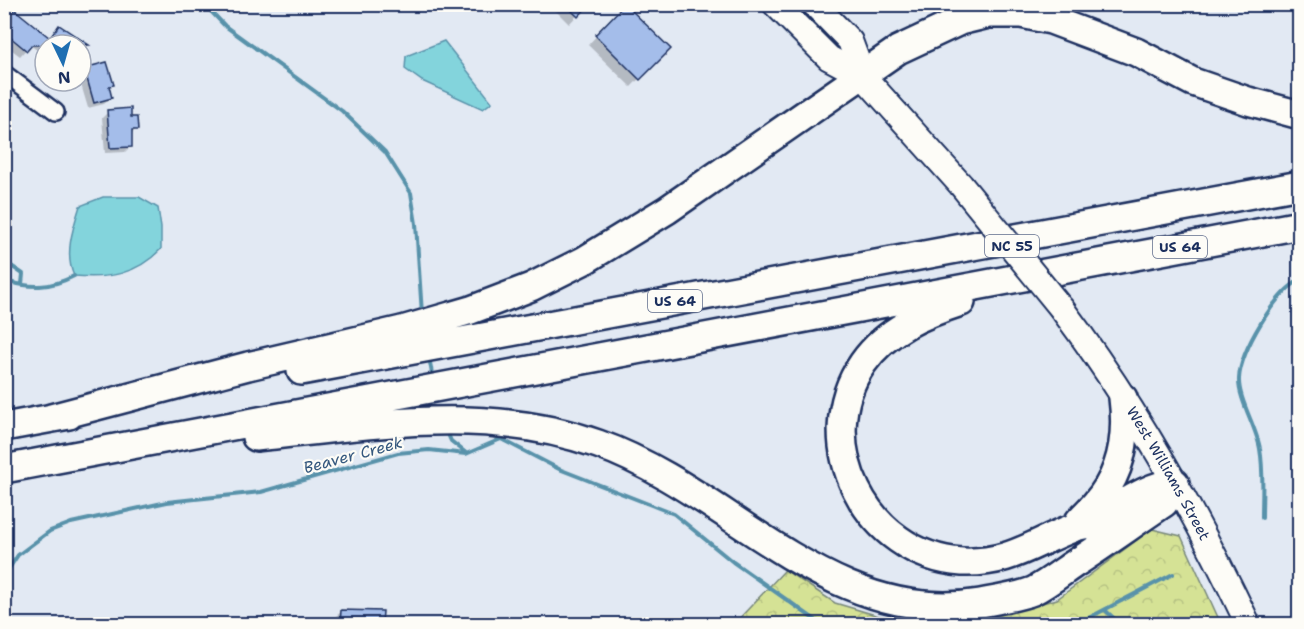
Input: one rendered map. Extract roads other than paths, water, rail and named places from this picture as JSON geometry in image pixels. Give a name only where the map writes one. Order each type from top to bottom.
[{"type":"highway","points":[[51,418],[248,366],[402,330],[471,310],[531,287],[585,260],[667,210],[898,50],[960,21],[988,14],[1021,14],[1081,29],[1136,52],[1192,82],[1248,101],[1299,114]]},
{"type":"highway","name":"US 64","points":[[4,427],[1299,185]]},
{"type":"highway","name":"US 64","points":[[4,469],[1299,225]]},
{"type":"highway","points":[[1060,270],[933,311],[906,324],[881,342],[864,362],[846,398],[842,427],[843,454],[856,492],[868,512],[889,532],[909,546],[934,556],[961,562],[986,561],[1034,547],[1073,528],[1089,524],[1155,485],[1175,483]]},
{"type":"highway","points":[[1073,528],[1109,486],[1118,468],[1124,441],[1123,398]]},
{"type":"highway","points":[[58,459],[408,421],[459,419],[512,422],[598,444],[639,461],[803,563],[839,582],[866,594],[925,607],[957,607],[1032,591],[1164,503],[1175,483]]},
{"type":"main road","name":"NC 55","points":[[775,4],[829,58],[863,76]]},
{"type":"main road","name":"NC 55","points":[[814,4],[850,41],[863,76]]},
{"type":"main road","name":"West Williams Street","points":[[863,76],[999,229],[1077,329],[1175,483],[1248,624]]},
{"type":"street","points":[[4,73],[56,112]]},
{"type":"water","points":[[444,41],[492,102],[483,109],[422,81],[405,69],[406,56]]},
{"type":"water","points":[[103,197],[139,197],[158,208],[161,249],[142,265],[131,270],[110,276],[74,276],[70,250],[72,232],[80,206]]},
{"type":"waterway","points":[[204,4],[225,26],[342,111],[385,152],[411,193],[416,224],[422,314]]},
{"type":"waterway","points":[[4,261],[23,274],[22,284]]},
{"type":"waterway","points":[[4,281],[40,286],[74,276]]},
{"type":"waterway","name":"Beaver Creek","points":[[1262,518],[1260,449],[1241,395],[1239,379],[1245,354],[1260,324],[1280,297],[1300,280]]},
{"type":"waterway","points":[[429,357],[433,379]]},
{"type":"waterway","points":[[447,432],[451,441],[466,453]]},
{"type":"waterway","name":"Beaver Creek","points":[[4,576],[18,555],[50,531],[71,523],[167,502],[261,492],[398,453],[429,450],[466,454],[501,439],[559,469],[674,514],[733,562],[821,624]]},
{"type":"waterway","name":"Beaver Creek","points":[[1077,624],[1173,574]]},
{"type":"waterway","points":[[1106,611],[1120,624]]}]
